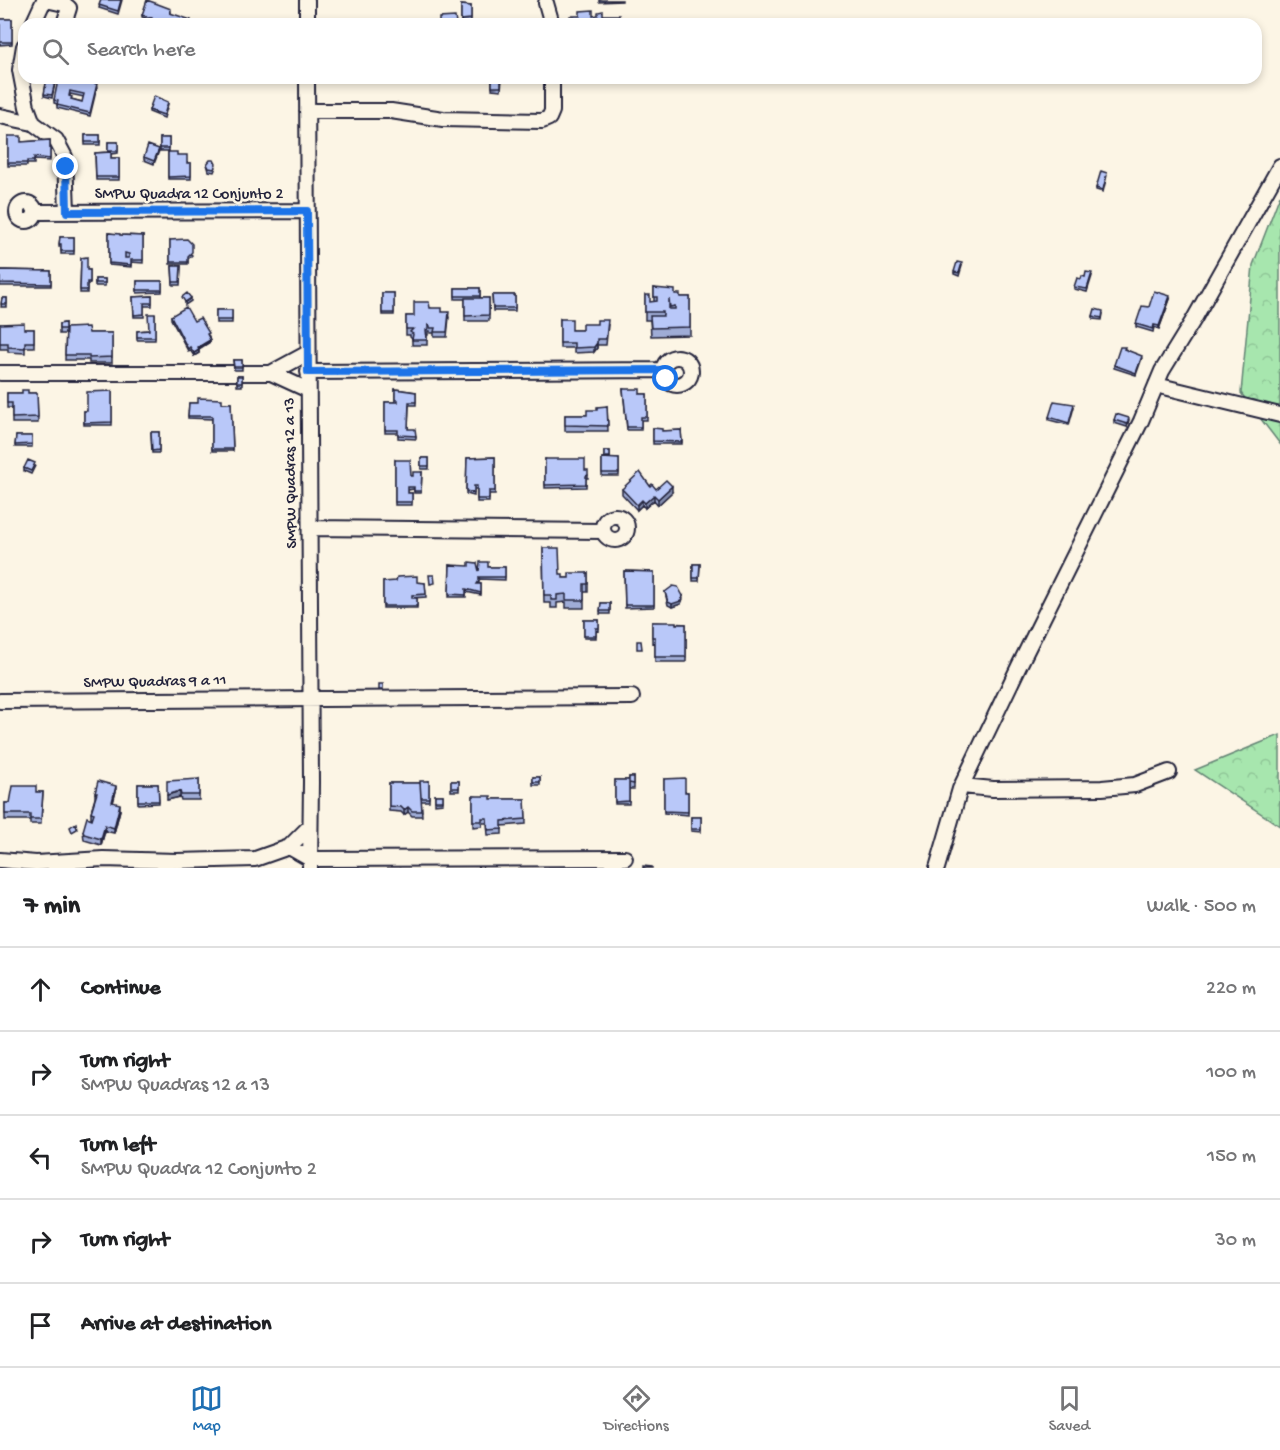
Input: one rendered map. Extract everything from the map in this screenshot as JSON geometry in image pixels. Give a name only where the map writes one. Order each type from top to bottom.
[{"type":"street","points":[[36,18],[45,0],[64,4],[69,8],[66,18]]},
{"type":"street","points":[[307,0],[307,18]]},
{"type":"street","points":[[544,1],[550,18]]},
{"type":"street","points":[[22,84],[33,123]]},
{"type":"street","name":"SMPW Quadras 12 a 13","points":[[307,84],[310,863]]},
{"type":"street","points":[[307,111],[391,111],[442,119],[542,121],[551,115],[552,84]]},
{"type":"street","points":[[0,116],[33,123],[56,141],[65,157],[67,212]]},
{"type":"street","points":[[937,868],[962,786],[1136,430],[1156,384],[1280,166]]},
{"type":"street","name":"SMPW Quadra 12 Conjunto 2","points":[[35,212],[307,211]]},
{"type":"street","points":[[271,373],[308,353]]},
{"type":"street","points":[[308,372],[663,370]]},
{"type":"street","points":[[0,373],[271,373],[308,390]]},
{"type":"street","points":[[1156,384],[1280,416]]},
{"type":"street","points":[[310,528],[603,531]]},
{"type":"street","name":"SMPW Quadras 9 a 11","points":[[0,701],[632,697]]},
{"type":"street","points":[[962,786],[993,789],[1102,788],[1135,785],[1169,772]]},
{"type":"street","points":[[0,860],[36,862],[103,859],[177,861],[255,859],[289,847],[310,826]]},
{"type":"street","points":[[289,847],[310,863],[625,858]]},
{"type":"green space","points":[[1280,195],[1280,444],[1241,393],[1253,265]]},
{"type":"green space","points":[[1280,735],[1280,826],[1195,770]]},
{"type":"building","points":[[101,0],[121,0],[118,11],[99,5]]},
{"type":"building","points":[[147,0],[171,9],[170,13],[185,18],[152,18],[142,15]]},
{"type":"building","points":[[461,5],[471,6],[471,18],[461,18]]},
{"type":"building","points":[[593,10],[593,16],[603,11],[603,15],[619,15],[619,18],[570,18],[570,16],[580,16],[580,11]]},
{"type":"building","points":[[0,19],[12,19],[12,42],[0,42]]},
{"type":"building","points":[[46,84],[55,84],[52,95],[44,94]]},
{"type":"building","points":[[57,84],[97,84],[90,113],[57,105],[58,101],[54,100]],"holes":[[[70,91],[84,94],[82,102],[71,99]]]},
{"type":"building","points":[[492,84],[501,84],[501,87],[492,87]]},
{"type":"building","points":[[154,96],[168,102],[164,115],[149,110]]},
{"type":"building","points":[[85,135],[100,135],[100,142],[85,142]]},
{"type":"building","points":[[8,136],[21,136],[21,142],[50,140],[50,159],[34,157],[34,161],[27,161],[27,163],[8,163]]},
{"type":"building","points":[[160,138],[169,138],[169,148],[160,148]]},
{"type":"building","points":[[108,142],[118,142],[118,151],[108,151]]},
{"type":"building","points":[[148,145],[159,149],[154,161],[144,157]]},
{"type":"building","points":[[111,152],[111,158],[119,158],[119,177],[96,177],[95,153]]},
{"type":"building","points":[[168,152],[187,155],[187,163],[191,163],[191,176],[168,177]]},
{"type":"building","points":[[210,160],[214,160],[216,164],[214,169],[209,168],[207,164]]},
{"type":"building","points":[[1101,171],[1107,173],[1103,190],[1096,188]]},
{"type":"building","points":[[109,233],[143,236],[143,260],[131,260],[131,265],[109,263]]},
{"type":"building","points":[[60,237],[74,237],[74,251],[61,251]]},
{"type":"building","points":[[187,239],[192,244],[188,262],[170,262],[170,240]]},
{"type":"building","points":[[87,257],[90,282],[87,282],[87,290],[80,290],[81,258]]},
{"type":"building","points":[[957,262],[962,263],[959,273],[954,272]]},
{"type":"building","points":[[172,266],[181,266],[180,282],[173,282]]},
{"type":"building","points":[[0,270],[51,271],[51,284],[0,283]]},
{"type":"building","points":[[1086,272],[1092,273],[1087,289],[1074,287],[1077,278],[1085,277]]},
{"type":"building","points":[[95,279],[105,279],[105,283],[95,283]]},
{"type":"building","points":[[137,281],[162,281],[162,290],[137,290]]},
{"type":"building","points":[[455,288],[480,288],[480,296],[455,296]]},
{"type":"building","points":[[654,288],[675,290],[675,294],[680,294],[680,297],[690,297],[690,327],[651,328],[650,316],[663,316],[663,312],[645,312],[645,295],[650,295],[650,302],[657,301],[657,297],[654,297]]},
{"type":"building","points":[[1154,291],[1170,296],[1159,326],[1154,325],[1153,329],[1136,324],[1142,306],[1149,307]]},
{"type":"building","points":[[187,293],[191,298],[185,302],[182,297]]},
{"type":"building","points":[[382,293],[394,293],[394,313],[382,313]]},
{"type":"building","points":[[492,295],[515,295],[515,308],[493,308]]},
{"type":"building","points":[[152,296],[152,303],[144,303],[144,314],[134,315],[133,297]]},
{"type":"building","points":[[2,298],[7,298],[7,304],[1,304]]},
{"type":"building","points":[[465,298],[489,298],[489,315],[465,316]]},
{"type":"building","points":[[414,302],[429,302],[430,308],[442,308],[442,312],[449,312],[447,332],[434,332],[435,328],[430,328],[428,325],[427,340],[412,340],[413,334],[410,332],[413,329],[406,329],[406,316],[414,316]]},
{"type":"building","points":[[186,307],[194,321],[200,318],[209,333],[207,334],[210,340],[198,347],[199,350],[194,353],[190,347],[188,349],[171,316]]},
{"type":"building","points":[[1095,309],[1103,311],[1102,318],[1093,316]]},
{"type":"building","points":[[216,310],[232,310],[232,320],[216,320]]},
{"type":"building","points":[[148,314],[155,314],[155,337],[137,337],[137,331],[149,330]]},
{"type":"building","points":[[560,319],[572,319],[572,330],[582,330],[582,324],[597,324],[597,320],[608,320],[606,339],[597,339],[594,347],[574,348],[574,343],[560,343]]},
{"type":"building","points":[[24,323],[24,329],[34,329],[34,342],[25,342],[25,348],[8,347],[8,343],[0,343],[0,324]]},
{"type":"building","points":[[65,323],[65,329],[59,329],[59,324]]},
{"type":"building","points":[[88,327],[89,333],[112,333],[112,357],[89,358],[89,355],[65,355],[66,328]]},
{"type":"building","points":[[1120,347],[1125,347],[1124,349],[1142,356],[1136,373],[1114,365]]},
{"type":"building","points":[[233,360],[242,360],[242,367],[234,367]]},
{"type":"building","points":[[237,376],[242,376],[242,383],[237,383]]},
{"type":"building","points":[[395,389],[416,392],[416,402],[409,402],[408,429],[415,429],[416,436],[398,435],[398,430],[385,430],[385,402],[398,402],[395,400]]},
{"type":"building","points":[[623,389],[640,389],[640,394],[647,394],[647,417],[641,417],[641,427],[627,427]]},
{"type":"building","points":[[22,390],[37,393],[38,417],[12,418],[12,403],[7,403],[7,393],[22,393]]},
{"type":"building","points":[[112,391],[112,422],[84,423],[84,411],[87,411],[87,392]]},
{"type":"building","points":[[198,398],[222,399],[222,403],[231,403],[233,449],[212,449],[212,416],[188,416],[189,403],[198,403]]},
{"type":"building","points":[[1054,401],[1074,404],[1069,423],[1049,417]]},
{"type":"building","points":[[607,406],[608,426],[565,425],[565,415],[587,415],[587,410],[597,410],[597,407]]},
{"type":"building","points":[[1116,414],[1129,418],[1127,424],[1114,420]]},
{"type":"building","points":[[653,428],[662,429],[662,431],[681,430],[682,442],[653,441]]},
{"type":"building","points":[[151,432],[159,432],[159,450],[152,451]]},
{"type":"building","points":[[16,436],[32,436],[32,444],[15,445]]},
{"type":"building","points":[[604,451],[610,451],[610,457],[604,457]]},
{"type":"building","points":[[495,457],[495,491],[489,491],[489,499],[477,499],[477,486],[474,486],[474,493],[466,491],[467,458]]},
{"type":"building","points":[[421,458],[429,458],[429,466],[421,466]]},
{"type":"building","points":[[602,458],[619,459],[619,473],[602,473]]},
{"type":"building","points":[[545,459],[585,459],[585,470],[588,470],[586,484],[545,485]]},
{"type":"building","points":[[28,460],[35,463],[31,471],[24,468]]},
{"type":"building","points":[[395,460],[410,460],[411,476],[413,472],[422,472],[421,491],[414,491],[414,487],[408,487],[408,493],[412,493],[412,502],[395,502]]},
{"type":"building","points":[[640,472],[650,486],[652,484],[656,489],[666,480],[672,486],[658,499],[654,495],[645,503],[642,500],[637,505],[622,489]]},
{"type":"building","points":[[543,548],[559,548],[560,574],[563,574],[563,578],[569,578],[569,573],[588,573],[588,584],[584,584],[584,600],[566,600],[566,594],[557,595],[557,600],[551,600],[551,595],[544,595]]},
{"type":"building","points":[[469,562],[477,563],[479,571],[480,562],[488,562],[488,567],[505,567],[505,577],[479,577],[477,584],[481,584],[481,593],[466,589],[466,595],[449,594],[450,565],[469,566]]},
{"type":"building","points":[[693,564],[700,564],[699,578],[693,578]]},
{"type":"building","points":[[624,571],[654,572],[654,605],[625,605]]},
{"type":"building","points":[[429,575],[434,575],[435,583],[430,584]]},
{"type":"building","points":[[417,576],[417,582],[425,583],[426,594],[412,595],[412,598],[417,598],[417,606],[383,606],[383,582],[396,581],[397,577]]},
{"type":"building","points":[[673,586],[678,587],[683,596],[681,601],[672,604],[668,602],[665,592]]},
{"type":"building","points":[[601,603],[610,603],[610,611],[600,611]]},
{"type":"building","points":[[584,620],[599,620],[596,636],[584,636]]},
{"type":"building","points":[[652,622],[686,624],[686,657],[655,657]]},
{"type":"building","points":[[637,641],[641,641],[642,649],[637,649]]},
{"type":"building","points":[[379,684],[383,684],[383,690],[379,690]]},
{"type":"building","points":[[533,777],[540,777],[540,782],[533,782]]},
{"type":"building","points":[[629,777],[634,777],[634,784],[629,783]]},
{"type":"building","points":[[685,778],[688,812],[664,811],[664,779]]},
{"type":"building","points":[[199,779],[199,795],[181,795],[180,791],[167,795],[167,781]]},
{"type":"building","points":[[615,780],[629,780],[629,801],[615,802]]},
{"type":"building","points":[[98,781],[116,786],[112,802],[120,804],[114,828],[105,825],[101,839],[84,834],[83,831],[87,817],[92,819],[94,813],[91,812]]},
{"type":"building","points":[[420,781],[429,781],[429,798],[421,798]]},
{"type":"building","points":[[451,781],[459,781],[459,788],[451,788]]},
{"type":"building","points":[[389,783],[420,783],[422,811],[412,811],[408,807],[404,810],[401,807],[389,806]]},
{"type":"building","points":[[138,784],[158,784],[159,801],[138,801]]},
{"type":"building","points":[[13,786],[36,786],[36,792],[43,792],[41,819],[30,819],[30,814],[5,814],[5,803],[10,803]]},
{"type":"building","points":[[435,795],[443,795],[443,801],[435,801]]},
{"type":"building","points":[[473,796],[491,796],[491,799],[525,799],[526,819],[502,821],[502,829],[488,830],[487,818],[482,818],[482,821],[473,821]]},
{"type":"building","points":[[691,817],[701,817],[701,829],[691,829]]},
{"type":"building","points":[[76,823],[77,829],[72,832],[70,827]]},
{"type":"route","points":[[66,167],[67,212],[307,211],[308,372],[663,370],[666,379]]}]
